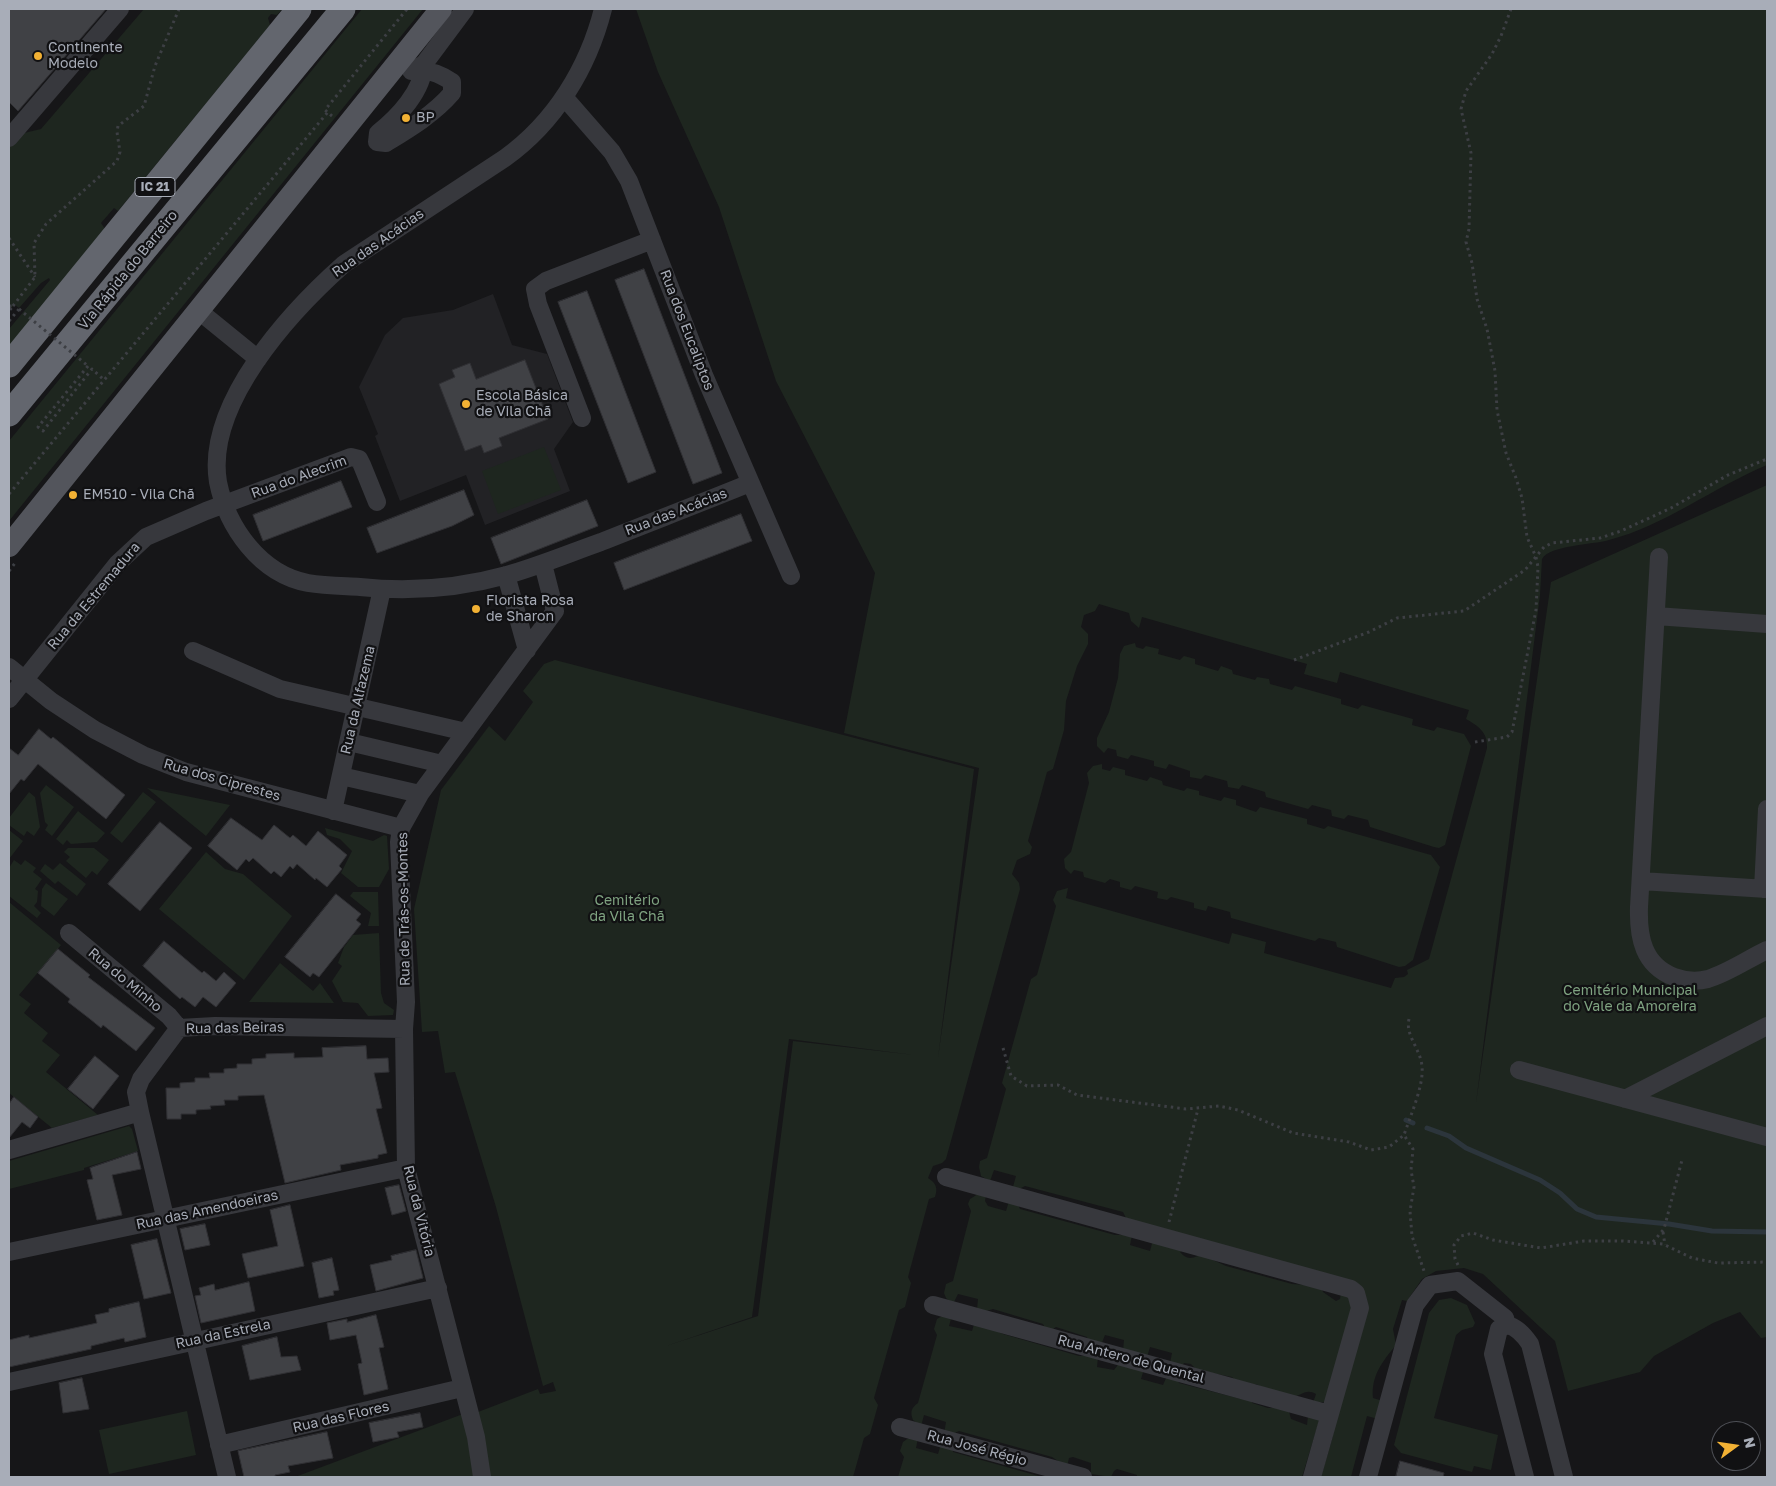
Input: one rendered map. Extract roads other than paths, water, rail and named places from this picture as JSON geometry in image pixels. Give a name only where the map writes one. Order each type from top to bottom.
[{"type":"highway","name":"IC 21","points":[[9,365],[300,9]]},
{"type":"highway","name":"Via Rápida do Barreiro","points":[[9,414],[342,9]]},
{"type":"main road","points":[[9,546],[441,9]]},
{"type":"street","points":[[9,138],[120,9]]},
{"type":"street","points":[[388,73],[419,68],[441,75],[452,82],[452,93],[441,106],[386,143],[377,142],[378,133],[388,125],[417,88],[421,82],[419,68],[465,9]]},
{"type":"street","name":"Rua das Acácias","points":[[602,9],[597,30],[583,65],[564,97],[544,122],[518,148],[344,264],[299,307],[258,359],[229,410],[218,445],[216,468],[224,504],[232,524],[244,542],[260,558],[282,572],[306,583],[382,590],[420,589],[506,575],[543,564],[750,483]]},
{"type":"street","name":"Rua dos Eucaliptos","points":[[564,97],[612,152],[621,166],[704,375],[791,576]]},
{"type":"street","points":[[582,418],[538,304],[536,290],[546,281],[652,240]]},
{"type":"street","points":[[199,312],[258,359]]},
{"type":"street","name":"Rua do Alecrim","points":[[224,504],[351,457],[358,459],[362,465],[377,502]]},
{"type":"street","name":"Rua da Estremadura","points":[[9,699],[131,549],[146,537],[224,504]]},
{"type":"street","points":[[1659,558],[1641,881],[1640,937],[1649,959],[1667,974],[1691,981],[1707,979],[1767,950]]},
{"type":"street","name":"Rua de Trás-os-Montes","points":[[404,1029],[406,1002],[401,828],[420,794],[555,611],[543,564]]},
{"type":"street","points":[[506,575],[527,650]]},
{"type":"street","name":"Rua da Alfazema","points":[[333,811],[358,707],[382,590]]},
{"type":"street","points":[[1656,616],[1767,624]]},
{"type":"street","points":[[193,651],[280,689],[466,732]]},
{"type":"street","name":"Rua dos Ciprestes","points":[[9,667],[51,701],[96,730],[142,755],[186,772],[401,828]]},
{"type":"street","points":[[349,742],[442,764]]},
{"type":"street","points":[[341,776],[420,794]]},
{"type":"street","points":[[1641,881],[1765,889],[1767,809]]},
{"type":"street","name":"Rua do Minho","points":[[69,933],[169,1016],[179,1028]]},
{"type":"street","name":"Rua das Beiras","points":[[227,1477],[140,1112],[136,1092],[141,1079],[179,1028],[215,1026],[404,1029]]},
{"type":"street","points":[[1625,1099],[1767,1026]]},
{"type":"street","name":"Rua da Vitória","points":[[404,1029],[406,1168],[476,1437],[482,1477]]},
{"type":"street","points":[[1519,1070],[1767,1137]]},
{"type":"street","points":[[9,1150],[140,1112]]},
{"type":"street","name":"Rua das Amendoeiras","points":[[9,1252],[406,1168]]},
{"type":"street","points":[[946,1177],[1165,1236],[1351,1289],[1356,1293],[1360,1308],[1312,1477]]},
{"type":"street","points":[[1368,1477],[1415,1305],[1430,1285],[1458,1280],[1505,1318],[1506,1324]]},
{"type":"street","name":"Rua da Estrela","points":[[9,1382],[438,1288]]},
{"type":"street","name":"Rua Antero de Quental","points":[[933,1305],[1329,1414]]},
{"type":"street","points":[[1506,1324],[1499,1329],[1493,1354],[1525,1477]]},
{"type":"street","points":[[1506,1324],[1520,1331],[1530,1344],[1564,1477]]},
{"type":"street","name":"Rua das Flores","points":[[219,1445],[462,1388]]},
{"type":"street","name":"Rua José Régio","points":[[900,1427],[1083,1477]]},
{"type":"waterway","points":[[1406,1120],[1413,1123]]},
{"type":"waterway","points":[[1427,1128],[1449,1136],[1466,1148],[1540,1180],[1560,1193],[1577,1209],[1596,1217],[1669,1224],[1712,1231],[1767,1232]]},
{"type":"place","name":"Continente Modelo","points":[[38,56]]},
{"type":"place","name":"BP","points":[[406,118]]},
{"type":"place","name":"Escola Básica de Vila Chã","points":[[466,404]]},
{"type":"place","name":"EM510 - Vila Chã","points":[[73,495]]},
{"type":"place","name":"Florista Rosa de Sharon","points":[[476,609]]},
{"type":"park label","name":"Cemitério da Vila Chã","points":[[627,910]]},
{"type":"park label","name":"Cemitério Municipal do Vale da Amoreira","points":[[1630,1000]]}]
